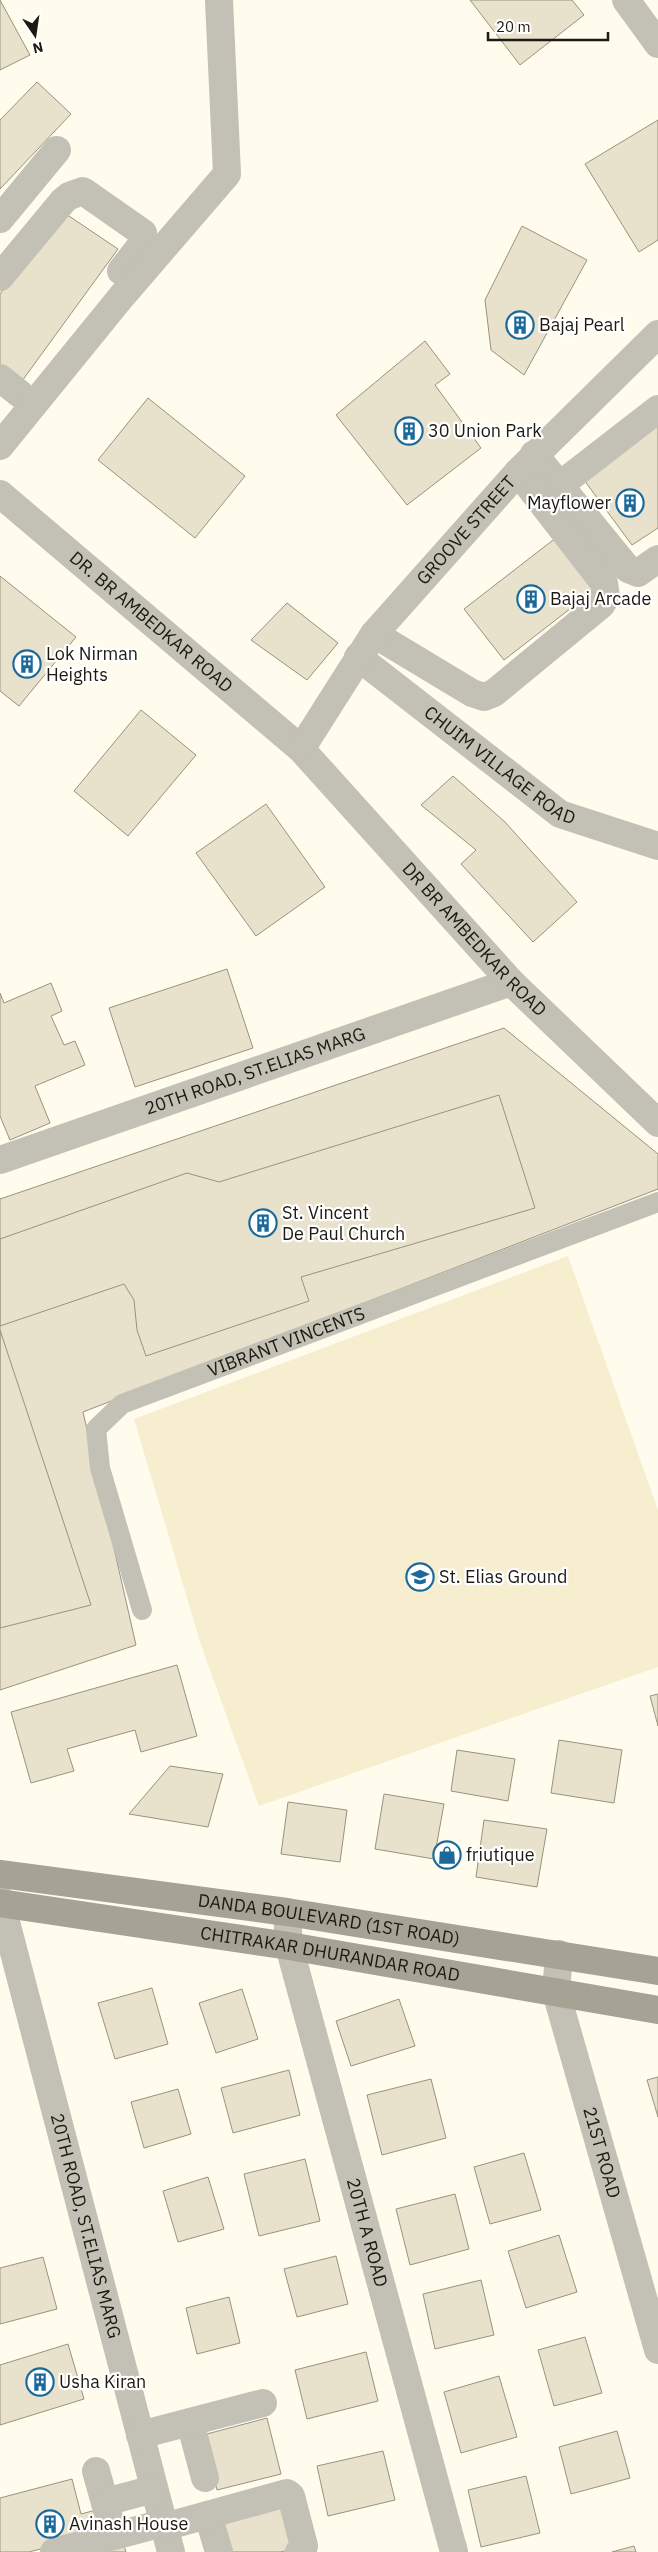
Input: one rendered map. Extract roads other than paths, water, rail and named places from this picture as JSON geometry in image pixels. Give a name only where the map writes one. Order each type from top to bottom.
[{"type":"main road","name":"DANDA BOULEVARD (1ST ROAD)","points":[[0,1874],[287,1912],[658,1971]]},
{"type":"main road","name":"CHITRAKAR DHURANDAR ROAD","points":[[0,1902],[289,1946],[658,2010]]},
{"type":"street","points":[[0,446],[122,296],[227,174],[219,0]]},
{"type":"street","points":[[626,0],[658,44]]},
{"type":"street","points":[[0,219],[57,150]]},
{"type":"street","points":[[0,277],[63,201],[77,192],[88,193],[143,233],[143,243],[140,248],[10,386],[0,418]]},
{"type":"street","name":"GROOVE STREET","points":[[301,749],[374,634],[526,463],[658,334]]},
{"type":"street","points":[[560,484],[658,409]]},
{"type":"street","points":[[526,463],[560,484],[628,569],[638,573],[658,559]]},
{"type":"street","points":[[374,634],[472,693],[484,697],[494,692],[601,605],[606,596],[604,583],[526,463]]},
{"type":"street","name":"DR. BR AMBEDKAR ROAD","points":[[0,494],[301,749]]},
{"type":"street","name":"CHUIM VILLAGE ROAD","points":[[358,657],[560,814],[658,846]]},
{"type":"street","name":"DR BR AMBEDKAR ROAD","points":[[301,749],[511,982],[658,1123]]},
{"type":"street","name":"20TH ROAD, ST.ELIAS MARG","points":[[0,1160],[511,982]]},
{"type":"street","name":"20TH ROAD, ST.ELIAS MARG","points":[[0,1902],[166,2534]]},
{"type":"street","name":"20TH A ROAD","points":[[287,1912],[289,1946],[454,2552]]},
{"type":"street","name":"21ST ROAD","points":[[559,1954],[556,1992],[658,2350]]},
{"type":"street","points":[[140,2435],[263,2404]]},
{"type":"street","points":[[190,2422],[205,2478]]},
{"type":"street","points":[[96,2470],[114,2535]]},
{"type":"street","points":[[105,2502],[154,2489]]},
{"type":"street","points":[[54,2552],[114,2535],[166,2534],[208,2515],[289,2494],[304,2546],[303,2550],[299,2552]]},
{"type":"street","points":[[208,2515],[219,2552]]},
{"type":"lane","name":"VIBRANT VINCENTS","points":[[142,1610],[100,1468],[96,1429],[122,1404],[658,1202]]},
{"type":"place","name":"Bajaj Pearl","points":[[520,325]]},
{"type":"place","name":"30 Union Park","points":[[409,431]]},
{"type":"place","name":"Mayflower","points":[[630,503]]},
{"type":"place","name":"Bajaj Arcade","points":[[531,599]]},
{"type":"place","name":"Lok Nirman Heights","points":[[27,664]]},
{"type":"place","name":"St. Vincent De Paul Church","points":[[263,1223]]},
{"type":"place","name":"St. Elias Ground","points":[[420,1577]]},
{"type":"place","name":"friutique","points":[[447,1855]]},
{"type":"place","name":"Usha Kiran","points":[[40,2382]]},
{"type":"place","name":"Avinash House","points":[[50,2524]]}]
